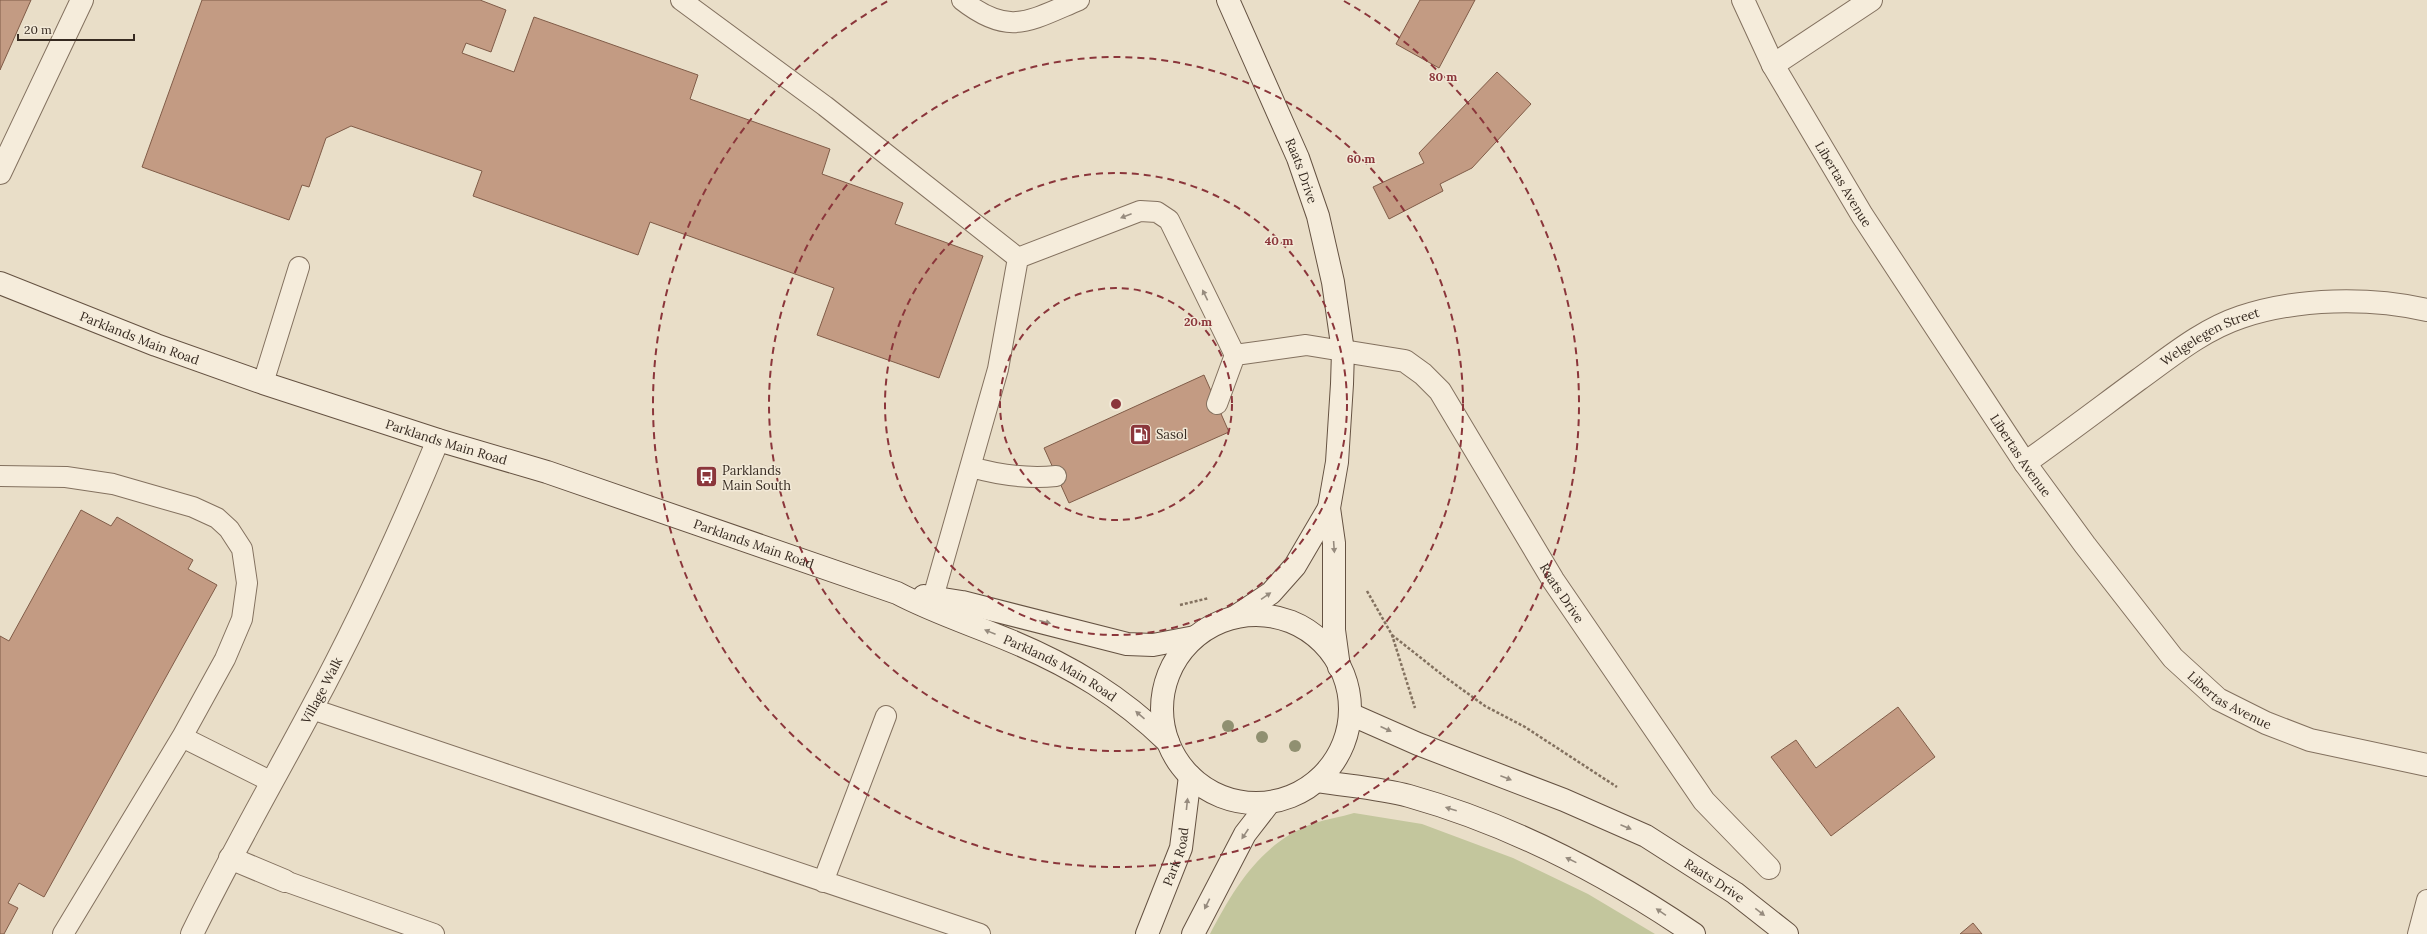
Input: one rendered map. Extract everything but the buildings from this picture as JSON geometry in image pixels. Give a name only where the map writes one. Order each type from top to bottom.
[{"type":"street","points":[[0,173],[82,0]]},
{"type":"street","name":"Raats Drive","points":[[1228,0],[1298,158],[1318,216],[1334,282],[1343,351],[1342,413],[1337,462],[1329,508],[1334,543],[1334,630],[1339,667]]},
{"type":"street","name":"Libertas Avenue","points":[[1743,0],[1773,65],[1862,215],[2025,463],[2084,545],[2173,658],[2218,698],[2266,723],[2310,740],[2427,765]]},
{"type":"street","points":[[1773,65],[1871,0]]},
{"type":"street","name":"Parklands Main Road","points":[[0,283],[156,345],[263,383],[438,440],[547,472],[897,593],[931,603],[1076,671],[1126,704],[1168,742]]},
{"type":"street","name":"Welgelegen Street","points":[[2025,463],[2192,340],[2240,317],[2293,306],[2331,302],[2365,301],[2427,310]]},
{"type":"street","name":"Raats Drive","points":[[1343,351],[1405,361],[1423,374],[1440,391],[1553,580],[1704,801],[1769,868]]},
{"type":"street","name":"Village Walk","points":[[192,934],[230,858],[312,709],[402,528],[438,440]]},
{"type":"street","name":"Raats Drive","points":[[1233,618],[1271,593],[1294,566],[1329,508]]},
{"type":"street","name":"Parklands Main Road","points":[[931,603],[976,605],[1127,644],[1153,646],[1195,638]]},
{"type":"street","points":[[1269,617],[1294,624],[1311,633],[1322,643],[1339,667],[1346,682],[1350,714],[1343,744],[1327,771],[1316,781],[1288,798],[1269,803],[1252,804],[1229,799],[1205,788],[1190,776],[1178,761],[1168,742],[1163,724],[1163,703],[1169,675],[1179,656],[1195,638],[1213,626],[1233,618],[1269,617]]},
{"type":"street","name":"Raats Drive","points":[[1350,714],[1418,744],[1564,800],[1646,836],[1735,892],[1787,934]]},
{"type":"street","name":"Park Road","points":[[1147,934],[1181,848],[1190,776]]},
{"type":"street","points":[[1316,781],[1407,796],[1463,813],[1547,848],[1606,877],[1694,934]]},
{"type":"street","points":[[1193,934],[1244,834],[1269,803]]},
{"type":"street","points":[[230,858],[285,881]]},
{"type":"lane","points":[[681,0],[825,106],[1018,258]]},
{"type":"lane","points":[[962,0],[981,15],[1006,22],[1033,19],[1078,0]]},
{"type":"lane","points":[[1018,258],[1140,211],[1156,212],[1169,220],[1235,355],[1217,404]]},
{"type":"lane","points":[[931,603],[998,369],[1018,258]]},
{"type":"lane","points":[[263,383],[299,267]]},
{"type":"lane","points":[[1235,355],[1306,345],[1343,351]]},
{"type":"lane","points":[[971,467],[997,474],[1023,477],[1056,476]]},
{"type":"lane","points":[[0,476],[66,477],[113,484],[193,507],[217,518],[229,529],[242,549],[247,583],[242,619],[225,660],[182,737],[63,934]]},
{"type":"lane","points":[[312,709],[980,934]]},
{"type":"lane","points":[[824,882],[886,716]]},
{"type":"lane","points":[[182,737],[272,782]]},
{"type":"lane","points":[[285,881],[434,934]]},
{"type":"lane","points":[[2418,934],[2427,900]]},
{"type":"path","points":[[1364,585],[1392,635],[1418,716]]},
{"type":"path","points":[[1392,635],[1445,678],[1485,706],[1525,727],[1622,790]]},
{"type":"green space","points":[[1354,813],[1422,824],[1513,858],[1588,894],[1655,934],[1210,934],[1240,883],[1265,854],[1280,841],[1296,831],[1315,823]]},
{"type":"place","name":"Sasol","points":[[1141,434]]},
{"type":"place","name":"Parklands Main South","points":[[707,477]]}]
